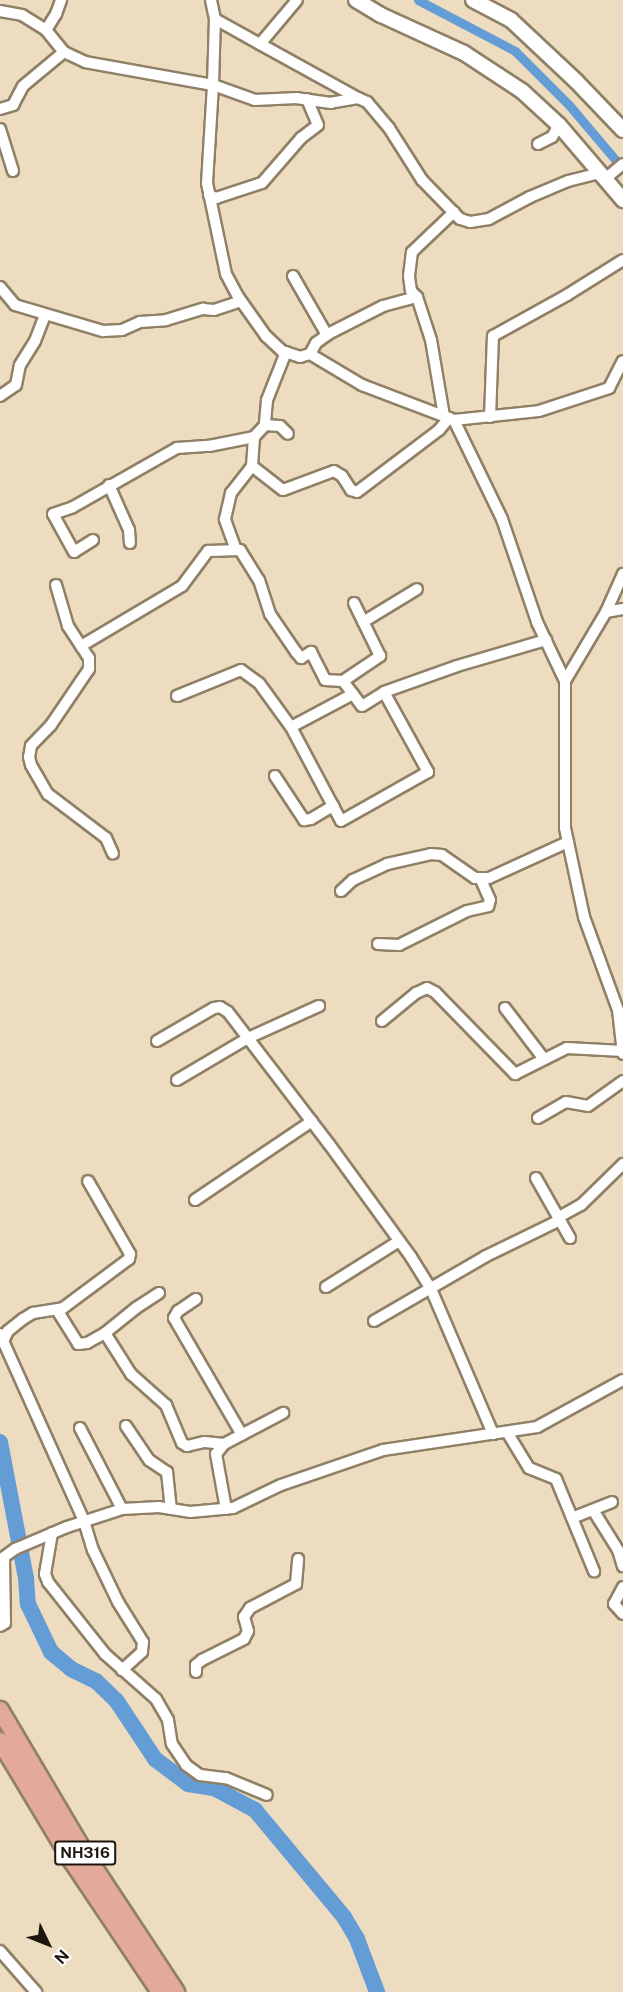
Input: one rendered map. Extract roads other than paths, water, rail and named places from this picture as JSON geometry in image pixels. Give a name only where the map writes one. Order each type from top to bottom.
[{"type":"highway","name":"NH316","points":[[0,1710],[87,1857],[176,1992]]},
{"type":"highway","name":"NH316","points":[[0,1741],[72,1861],[160,1992]]},
{"type":"street","points":[[46,30],[61,0]]},
{"type":"street","points":[[211,0],[215,19],[207,172],[209,195],[226,274],[241,301],[266,336],[286,352],[300,357],[310,354],[316,343],[327,336],[382,306],[417,297]]},
{"type":"street","points":[[260,44],[297,0]]},
{"type":"street","points":[[356,0],[381,15],[464,53],[522,91],[559,125],[623,200]]},
{"type":"street","points":[[473,0],[511,20],[576,81],[623,130]]},
{"type":"street","points":[[0,11],[22,15],[46,30],[64,52],[85,62],[213,85],[255,100],[307,99],[331,103],[358,98]]},
{"type":"street","points":[[215,19],[373,107],[422,180],[460,219],[470,222],[489,219],[530,197],[568,181],[603,176],[621,166]]},
{"type":"street","points":[[0,109],[13,105],[23,86],[64,52]]},
{"type":"street","points":[[209,195],[216,198],[262,183],[301,138],[318,125],[307,99]]},
{"type":"street","points":[[538,144],[552,137],[559,125]]},
{"type":"street","points":[[0,129],[3,147],[13,171]]},
{"type":"street","points":[[382,1021],[416,993],[427,988],[448,1004],[509,1071],[520,1074],[567,1048],[623,1052],[618,1010],[584,917],[565,828],[565,681],[537,622],[502,519],[449,418],[438,389],[437,368],[417,297],[411,291],[409,276],[412,252],[454,212]]},
{"type":"street","points":[[490,417],[493,336],[567,295],[623,260]]},
{"type":"street","points":[[293,276],[327,336]]},
{"type":"street","points":[[0,287],[8,301],[15,305],[103,331],[122,330],[140,322],[166,320],[203,309],[214,310],[241,301]]},
{"type":"street","points":[[0,396],[16,385],[20,365],[35,340],[45,315]]},
{"type":"street","points":[[93,540],[74,552],[53,514],[72,507],[177,448],[208,446],[254,438],[266,425],[267,400],[286,352]]},
{"type":"street","points":[[310,354],[362,385],[449,418],[490,417],[539,411],[609,388],[623,361]]},
{"type":"street","points":[[252,466],[283,490],[334,471],[342,476],[351,490],[357,492],[439,430],[449,418]]},
{"type":"street","points":[[266,425],[280,426],[288,434]]},
{"type":"street","points":[[236,550],[225,519],[231,493],[252,466],[254,438]]},
{"type":"street","points":[[109,485],[129,530],[130,543]]},
{"type":"street","points":[[81,646],[182,586],[208,551],[240,550],[253,570],[270,614],[296,652],[301,658],[311,652],[325,680],[343,681],[380,656],[354,603]]},
{"type":"street","points":[[565,681],[606,612],[623,574]]},
{"type":"street","points":[[56,585],[68,626],[88,658],[89,669],[51,724],[31,746],[29,756],[48,794],[106,838],[114,854]]},
{"type":"street","points":[[363,622],[417,589]]},
{"type":"street","points":[[606,612],[623,609]]},
{"type":"street","points":[[343,681],[362,706],[384,692],[457,666],[546,640]]},
{"type":"street","points":[[177,696],[241,670],[259,683],[291,727],[341,821],[428,772],[384,692]]},
{"type":"street","points":[[291,727],[353,694]]},
{"type":"street","points":[[275,776],[304,820],[311,819],[333,806]]},
{"type":"street","points":[[481,880],[568,842]]},
{"type":"street","points":[[341,891],[354,880],[387,864],[431,854],[442,855],[481,880],[490,900],[488,906],[468,911],[399,945],[378,944]]},
{"type":"street","points":[[177,1080],[248,1038],[320,1006]]},
{"type":"street","points":[[156,1041],[214,1008],[220,1007],[228,1012],[312,1121],[399,1240],[431,1289],[493,1434]]},
{"type":"street","points":[[505,1008],[544,1059]]},
{"type":"street","points":[[538,1118],[566,1102],[588,1106],[623,1082]]},
{"type":"street","points":[[195,1200],[312,1121]]},
{"type":"street","points":[[374,1321],[486,1256],[559,1219],[581,1205],[623,1164]]},
{"type":"street","points":[[536,1178],[570,1238]]},
{"type":"street","points":[[88,1181],[130,1254],[129,1259],[57,1310],[33,1313],[23,1318],[2,1338],[84,1521],[93,1550],[118,1602],[143,1642],[142,1652],[122,1670]]},
{"type":"street","points":[[326,1287],[399,1240]]},
{"type":"street","points":[[57,1310],[78,1344],[87,1343],[105,1333],[159,1293]]},
{"type":"street","points":[[196,1299],[178,1311],[174,1318],[242,1435]]},
{"type":"street","points":[[105,1333],[131,1374],[166,1405],[182,1443],[187,1446],[204,1442],[224,1444]]},
{"type":"street","points":[[0,1626],[5,1623],[4,1557],[15,1549],[48,1535],[122,1509],[171,1509],[190,1512],[232,1508],[281,1485],[383,1450],[537,1427],[623,1380]]},
{"type":"street","points":[[226,1509],[216,1454],[224,1444],[283,1413]]},
{"type":"street","points":[[126,1426],[149,1460],[167,1472],[171,1509]]},
{"type":"street","points":[[80,1428],[122,1509]]},
{"type":"street","points":[[507,1432],[529,1468],[556,1479],[594,1571]]},
{"type":"street","points":[[572,1518],[612,1502]]},
{"type":"street","points":[[593,1510],[618,1550],[623,1566]]},
{"type":"street","points":[[48,1535],[45,1574],[48,1582],[105,1654],[156,1699],[164,1709],[172,1744],[186,1765],[200,1775],[226,1778],[267,1796]]},
{"type":"street","points":[[196,1672],[196,1665],[202,1660],[244,1639],[248,1631],[244,1617],[250,1608],[296,1584],[298,1559]]},
{"type":"street","points":[[623,1587],[614,1604],[623,1614]]},
{"type":"street","points":[[0,1951],[36,1992]]},
{"type":"waterway","points":[[418,0],[515,51],[569,105],[623,169]]},
{"type":"waterway","points":[[0,1442],[26,1578],[28,1604],[51,1652],[71,1669],[96,1681],[116,1700],[155,1759],[188,1784],[214,1788],[255,1810],[344,1917],[357,1939],[377,1992]]}]
